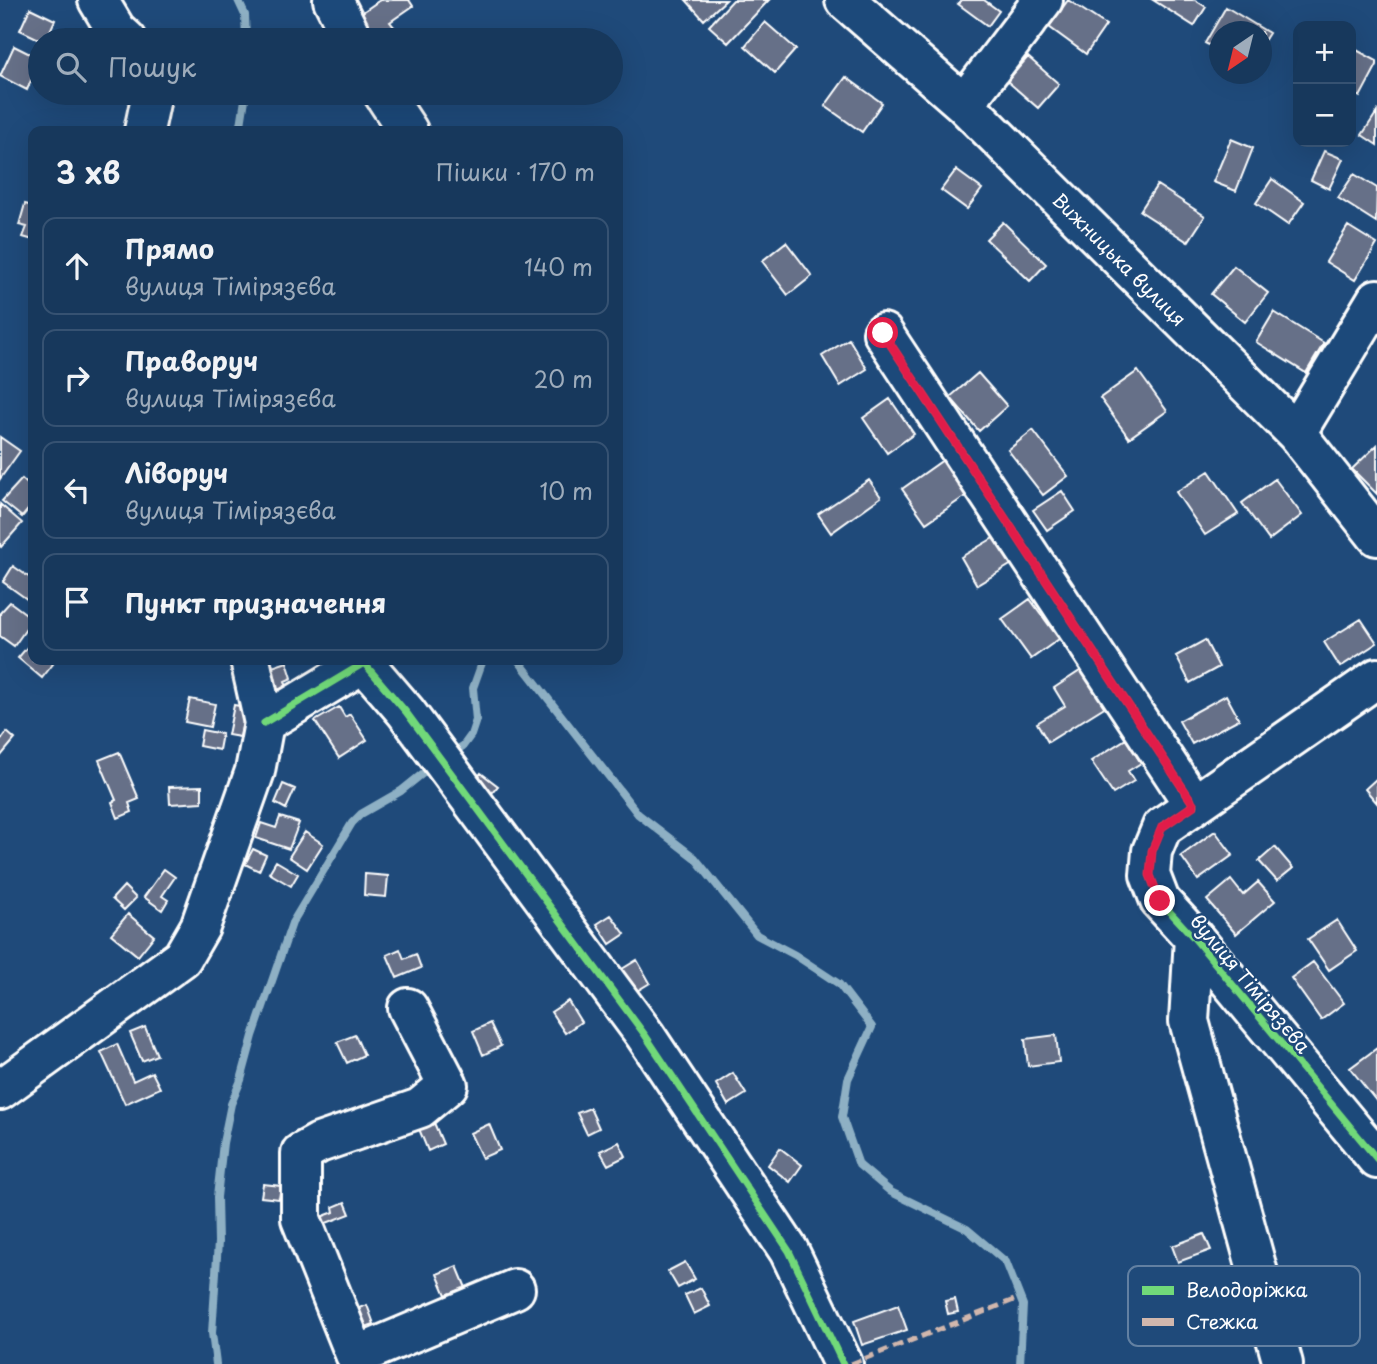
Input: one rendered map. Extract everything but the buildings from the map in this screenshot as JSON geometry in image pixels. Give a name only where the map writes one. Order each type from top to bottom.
[{"type":"street","points":[[98,0],[115,28]]},
{"type":"street","points":[[333,0],[348,28]]},
{"type":"street","name":"Вижницька вулиця","points":[[845,0],[964,104],[1296,433],[1377,536]]},
{"type":"street","points":[[964,104],[1043,0]]},
{"type":"street","points":[[145,126],[149,105]]},
{"type":"street","points":[[391,105],[405,126]]},
{"type":"street","points":[[1296,433],[1377,299]]},
{"type":"street","points":[[883,333],[1194,805]]},
{"type":"street","points":[[0,1090],[182,958],[200,927],[255,771],[264,723],[251,665]]},
{"type":"street","points":[[264,723],[362,665]]},
{"type":"street","points":[[367,665],[414,723],[645,1035],[789,1251],[843,1364]]},
{"type":"street","name":"вулиця Тімірязєва","points":[[1377,678],[1162,827],[1152,851],[1150,875],[1160,901],[1194,938],[1377,1159]]},
{"type":"street","points":[[1194,938],[1189,1021],[1256,1266]]},
{"type":"street","points":[[408,1008],[448,1085],[421,1108],[319,1143],[301,1153],[301,1219],[357,1360],[515,1289]]},
{"type":"street","points":[[1278,1346],[1283,1364]]},
{"type":"waterway","points":[[238,0],[245,15],[246,28]]},
{"type":"waterway","points":[[241,126],[244,105]]},
{"type":"waterway","points":[[450,754],[463,746],[471,735],[476,720],[473,688],[481,665]]},
{"type":"waterway","points":[[522,665],[638,814],[695,858],[757,935],[795,955],[839,984],[872,1027],[848,1079],[842,1117],[859,1165],[891,1192],[967,1229],[1006,1262],[1023,1305],[1020,1364]]},
{"type":"waterway","points":[[216,1364],[212,1333],[218,1242],[217,1197],[223,1143],[231,1104],[292,923],[352,823],[361,814],[401,791],[432,766]]},
{"type":"marked path","points":[[851,1364],[1014,1300]]},
{"type":"cycle path","points":[[883,333],[1194,805],[1162,827],[1152,851],[1150,875],[1160,901],[1194,938],[1377,1159]]},
{"type":"cycle path","points":[[264,723],[361,665]]},
{"type":"cycle path","points":[[366,665],[406,712],[645,1035],[789,1251],[843,1364]]},
{"type":"route","points":[[883,333],[1194,805],[1162,827],[1152,851],[1150,875],[1160,901]]}]
